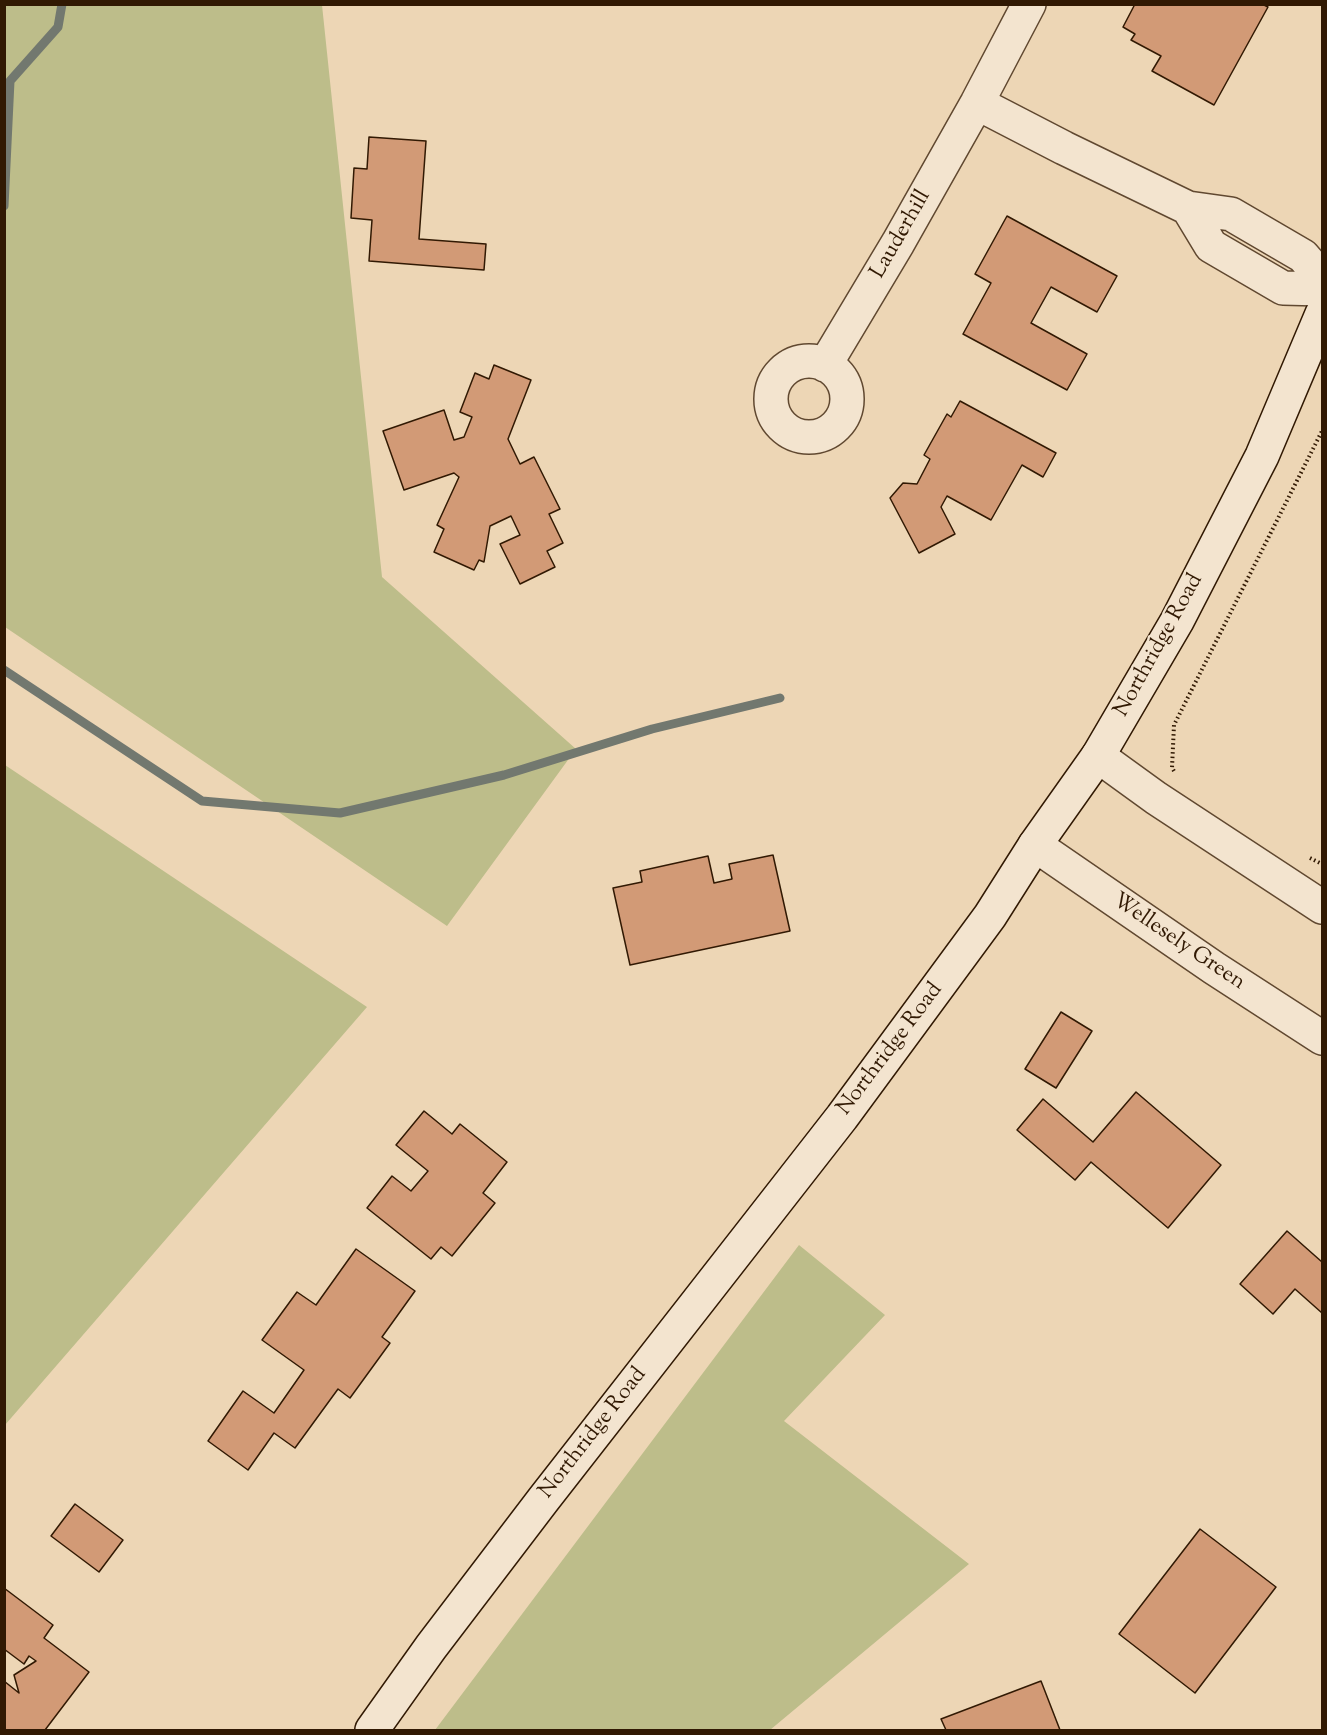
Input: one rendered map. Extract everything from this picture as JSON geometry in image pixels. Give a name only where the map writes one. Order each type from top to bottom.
[{"type":"main road","name":"Lauderhill","points":[[825,365],[898,243],[977,103],[1029,4]]},
{"type":"main road","points":[[977,103],[1188,208],[1231,213],[1303,256],[1323,278]]},
{"type":"main road","points":[[1188,208],[1211,246],[1283,288],[1323,289]]},
{"type":"main road","name":"Northridge Road","points":[[372,1731],[431,1647],[543,1500],[842,1117],[990,916],[1035,845],[1098,756],[1177,621],[1256,466],[1293,387],[1323,314]]},
{"type":"main road","points":[[1098,756],[1156,798],[1323,908]]},
{"type":"main road","name":"Wellesely Green","points":[[1035,845],[1214,968],[1323,1038]]},
{"type":"path","points":[[1180,777],[1172,768],[1174,725],[1323,431]]},
{"type":"path","points":[[1303,854],[1323,864]]},
{"type":"green space","points":[[4,5],[322,5],[382,577],[576,749],[447,926],[5,627]]},
{"type":"green space","points":[[5,765],[367,1007],[5,1425]]},
{"type":"green space","points":[[799,1245],[885,1315],[784,1421],[969,1564],[770,1730],[435,1730]]},
{"type":"building","points":[[1135,4],[1262,4],[1268,7],[1214,105],[1152,71],[1161,56],[1131,40],[1135,34],[1123,27]]},
{"type":"building","points":[[369,137],[426,141],[419,239],[486,244],[484,270],[369,261],[372,220],[351,218],[354,168],[367,169]]},
{"type":"building","points":[[1007,216],[1117,276],[1097,312],[1051,287],[1031,323],[1087,354],[1067,390],[963,334],[991,283],[975,274]]},
{"type":"building","points":[[494,365],[531,380],[508,439],[520,464],[534,457],[560,509],[549,514],[563,543],[547,551],[555,567],[520,584],[500,544],[520,535],[511,516],[490,526],[484,562],[479,560],[474,570],[434,552],[444,529],[437,525],[459,477],[454,473],[404,490],[383,431],[444,410],[454,440],[464,437],[472,417],[460,412],[475,373],[489,379]]},
{"type":"building","points":[[960,401],[1056,453],[1043,477],[1022,465],[991,520],[947,496],[941,507],[955,534],[919,553],[890,498],[903,483],[917,484],[930,459],[924,455],[947,414],[951,417]]},
{"type":"building","points":[[773,855],[790,931],[630,965],[613,888],[642,882],[640,871],[708,856],[714,883],[732,879],[729,864]]},
{"type":"building","points":[[1061,1012],[1092,1031],[1056,1088],[1025,1069]]},
{"type":"building","points":[[1136,1092],[1221,1165],[1168,1228],[1091,1162],[1075,1180],[1017,1130],[1043,1099],[1093,1142]]},
{"type":"building","points":[[424,1111],[452,1134],[460,1124],[507,1162],[483,1193],[495,1203],[452,1256],[441,1247],[431,1259],[367,1208],[392,1176],[411,1191],[428,1171],[396,1145]]},
{"type":"building","points":[[1287,1231],[1322,1262],[1322,1313],[1295,1289],[1273,1314],[1240,1284]]},
{"type":"building","points":[[356,1249],[415,1291],[382,1337],[390,1343],[350,1398],[338,1389],[295,1448],[274,1433],[248,1470],[208,1441],[243,1391],[274,1413],[304,1370],[262,1340],[297,1292],[316,1305]]},
{"type":"building","points":[[75,1504],[123,1540],[99,1572],[51,1536]]},
{"type":"building","points":[[1200,1529],[1276,1587],[1195,1693],[1119,1634]]},
{"type":"building","points":[[4,1588],[53,1625],[44,1638],[89,1672],[45,1730],[4,1730],[4,1681],[19,1693],[14,1675],[36,1661],[29,1656],[24,1664],[4,1649]]},
{"type":"building","points":[[1041,1681],[1060,1730],[946,1730],[941,1719]]},
{"type":"waterway","points":[[4,206],[10,81],[58,27],[62,4]]},
{"type":"waterway","points":[[4,670],[202,801],[340,813],[504,775],[652,729],[780,698]]}]
